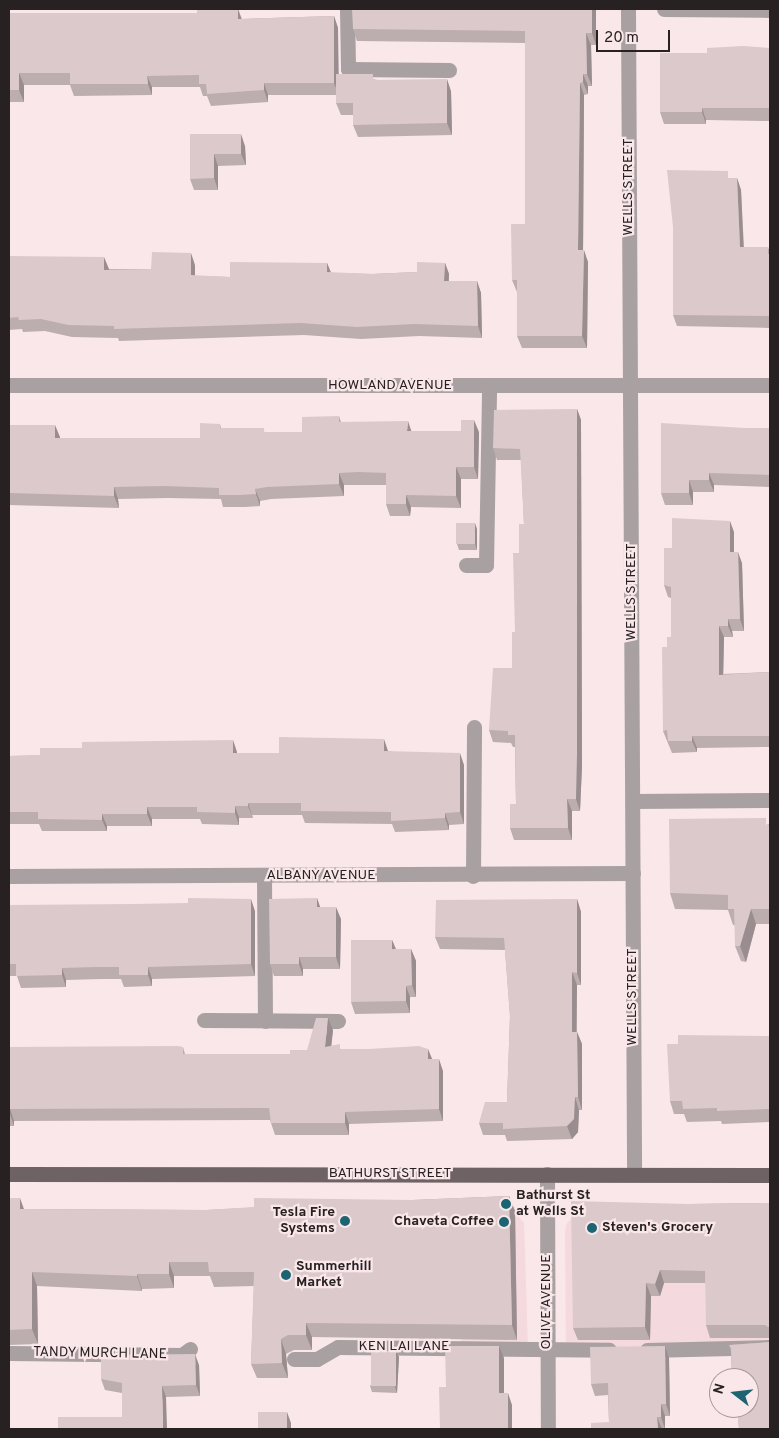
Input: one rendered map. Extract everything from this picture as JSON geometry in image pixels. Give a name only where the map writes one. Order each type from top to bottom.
[{"type":"main road","name":"BATHURST STREET","points":[[9,1174],[770,1174]]},
{"type":"street","points":[[347,9],[348,69],[449,70]]},
{"type":"street","name":"WELLS STREET","points":[[628,9],[634,1174]]},
{"type":"street","points":[[664,9],[770,10]]},
{"type":"street","name":"HOWLAND AVENUE","points":[[9,385],[770,386]]},
{"type":"street","points":[[466,565],[486,566],[488,387]]},
{"type":"street","points":[[473,876],[474,727]]},
{"type":"street","points":[[633,801],[770,800]]},
{"type":"street","name":"ALBANY AVENUE","points":[[9,876],[264,877],[632,874]]},
{"type":"street","points":[[264,877],[265,1021]]},
{"type":"street","points":[[204,1020],[338,1021]]},
{"type":"street","name":"OLIVE AVENUE","points":[[547,1174],[548,1429]]},
{"type":"street","name":"KEN LAI LANE","points":[[294,1358],[317,1359],[338,1347],[630,1350],[770,1347]]},
{"type":"street","name":"TANDY MURCH LANE","points":[[9,1353],[182,1355],[190,1349]]},
{"type":"shaded area","points":[[460,1210],[516,1213],[524,1223],[528,1351],[461,1352]]},
{"type":"shaded area","points":[[770,1211],[770,1345],[566,1348],[565,1235],[566,1225],[574,1214]]},
{"type":"building","points":[[238,9],[238,19],[334,16],[334,83],[264,83],[264,90],[207,94],[206,84],[199,84],[199,75],[147,76],[148,84],[70,84],[70,73],[19,73],[19,90],[9,90],[9,13],[197,13],[197,10]]},
{"type":"building","points":[[352,9],[592,9],[592,33],[586,33],[587,74],[583,74],[583,82],[580,83],[578,250],[584,250],[582,336],[517,336],[517,280],[512,280],[511,224],[525,224],[525,31],[353,29]]},
{"type":"building","points":[[743,46],[770,48],[770,108],[702,108],[702,112],[660,112],[660,53],[707,53],[707,48]]},
{"type":"building","points":[[336,74],[373,74],[373,80],[447,79],[447,123],[353,125],[353,103],[336,103]]},
{"type":"building","points":[[190,134],[241,134],[241,154],[214,154],[214,178],[190,179]]},
{"type":"building","points":[[667,170],[728,171],[728,178],[737,178],[740,247],[768,247],[768,254],[770,254],[770,316],[673,315],[673,227]]},
{"type":"building","points":[[152,252],[191,253],[191,275],[230,277],[230,262],[327,263],[327,272],[372,274],[417,272],[417,262],[445,263],[444,281],[477,281],[478,326],[414,324],[357,327],[300,323],[114,329],[114,326],[68,325],[41,319],[19,320],[18,317],[9,318],[9,256],[104,257],[104,270],[151,269]]},
{"type":"building","points":[[577,409],[576,799],[567,799],[568,828],[510,828],[510,804],[516,804],[515,735],[508,735],[508,731],[489,730],[493,668],[512,668],[512,632],[515,632],[513,553],[519,553],[519,524],[524,524],[520,449],[493,448],[494,410]]},
{"type":"building","points":[[339,416],[339,422],[408,421],[407,431],[461,431],[461,420],[474,420],[474,467],[456,467],[456,496],[406,495],[406,504],[386,504],[386,473],[359,472],[339,473],[339,484],[267,487],[255,489],[256,494],[240,495],[219,495],[219,488],[164,486],[114,487],[114,496],[9,493],[9,425],[55,425],[55,438],[200,438],[200,423],[220,424],[220,428],[264,428],[264,432],[302,432],[302,417]]},
{"type":"building","points":[[661,423],[770,428],[770,475],[709,473],[709,480],[689,480],[689,493],[661,493]]},
{"type":"building","points":[[672,518],[730,521],[730,552],[738,552],[740,619],[728,619],[728,626],[719,626],[719,675],[770,672],[770,736],[692,736],[692,741],[668,741],[667,730],[663,731],[662,647],[667,647],[667,637],[671,637],[671,587],[664,585],[664,548],[672,548]]},
{"type":"building","points":[[456,523],[475,523],[475,544],[456,544]]},
{"type":"building","points":[[279,737],[384,739],[384,751],[460,753],[460,812],[445,813],[445,818],[391,821],[391,812],[301,811],[301,803],[248,803],[248,806],[235,806],[235,813],[197,812],[197,807],[147,807],[147,814],[102,814],[102,820],[38,819],[38,812],[9,812],[9,756],[40,755],[40,748],[82,748],[82,742],[233,740],[233,753],[279,753]]},
{"type":"building","points":[[766,818],[766,825],[770,824],[770,909],[751,909],[740,946],[735,946],[734,909],[728,909],[728,895],[670,893],[669,819]]},
{"type":"building","points":[[188,898],[251,899],[251,964],[148,967],[148,975],[119,975],[119,967],[97,967],[62,968],[62,975],[16,976],[16,964],[9,964],[9,905],[188,903]]},
{"type":"building","points":[[317,898],[317,907],[336,907],[336,957],[299,957],[299,964],[270,964],[269,899]]},
{"type":"building","points":[[577,899],[577,973],[572,972],[572,1032],[577,1032],[578,1097],[575,1097],[574,1119],[567,1126],[503,1129],[503,1123],[479,1123],[485,1102],[507,1102],[510,1016],[504,938],[435,937],[436,900]]},
{"type":"building","points":[[351,940],[392,940],[392,949],[411,949],[412,985],[406,986],[406,1001],[351,1002]]},
{"type":"building","points":[[316,1018],[328,1018],[325,1047],[340,1044],[340,1049],[419,1046],[428,1049],[428,1059],[439,1059],[439,1109],[345,1112],[345,1123],[271,1123],[269,1108],[10,1109],[9,1115],[9,1047],[178,1046],[183,1047],[183,1054],[290,1054],[290,1050],[307,1050]]},
{"type":"building","points":[[678,1035],[770,1036],[770,1109],[717,1111],[717,1108],[683,1109],[682,1101],[670,1101],[667,1044],[678,1044]]},
{"type":"building","points":[[509,1196],[512,1325],[306,1323],[306,1335],[288,1335],[281,1339],[282,1363],[251,1364],[254,1272],[209,1272],[208,1262],[169,1262],[169,1274],[137,1274],[137,1276],[32,1272],[32,1329],[9,1330],[9,1198],[20,1198],[20,1209],[206,1210],[254,1207],[254,1198],[412,1200]]},
{"type":"building","points":[[571,1201],[689,1204],[770,1203],[770,1328],[765,1325],[706,1325],[705,1271],[660,1270],[655,1284],[646,1283],[645,1327],[573,1328]]},
{"type":"building","points":[[770,1342],[770,1429],[739,1429],[738,1418],[759,1418],[759,1368],[732,1368],[731,1348],[729,1345]]},
{"type":"building","points":[[445,1346],[499,1346],[499,1393],[508,1393],[508,1429],[440,1429],[439,1387],[446,1387]]},
{"type":"building","points":[[665,1346],[666,1404],[661,1404],[661,1417],[657,1417],[658,1429],[591,1429],[591,1423],[609,1422],[608,1383],[591,1384],[590,1347]]},
{"type":"building","points":[[371,1351],[396,1351],[396,1386],[371,1386]]},
{"type":"building","points":[[195,1354],[196,1385],[162,1386],[163,1429],[58,1429],[58,1417],[122,1417],[122,1383],[101,1379],[101,1355]]},
{"type":"building","points":[[258,1412],[287,1412],[287,1429],[258,1429]]},
{"type":"place","name":"Bathurst St at Wells St","points":[[506,1204]]},
{"type":"place","name":"Tesla Fire Systems","points":[[345,1221]]},
{"type":"place","name":"Chaveta Coffee","points":[[504,1222]]},
{"type":"place","name":"Steven's Grocery","points":[[592,1228]]},
{"type":"place","name":"Summerhill Market","points":[[286,1275]]}]
